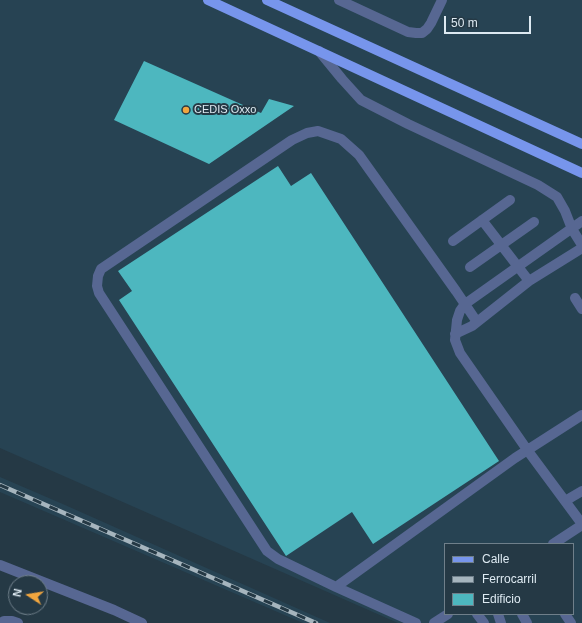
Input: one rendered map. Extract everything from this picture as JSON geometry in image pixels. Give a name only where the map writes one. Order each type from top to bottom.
[{"type":"main road","points":[[208,0],[582,173]]},
{"type":"main road","points":[[267,0],[582,144]]},
{"type":"street","points":[[339,0],[408,32],[416,34],[422,33],[427,29],[442,0]]},
{"type":"street","points":[[319,51],[361,100],[408,124],[538,185],[557,197],[562,204],[572,229],[582,246],[529,281],[477,322],[465,330],[455,334]]},
{"type":"street","points":[[416,623],[278,559],[267,551],[99,293],[97,286],[98,276],[102,269],[292,140],[307,133],[318,131],[341,139],[359,155],[477,322]]},
{"type":"street","points":[[453,241],[510,200]]},
{"type":"street","points":[[482,220],[529,281]]},
{"type":"street","points":[[555,543],[582,525],[460,353],[455,334],[460,311],[465,304],[582,221]]},
{"type":"street","points":[[470,267],[534,222]]},
{"type":"street","points":[[575,298],[582,309]]},
{"type":"street","points":[[336,587],[528,450],[582,415]]},
{"type":"street","points":[[565,501],[582,491]]},
{"type":"street","points":[[0,565],[114,610],[142,623]]},
{"type":"street","points":[[434,623],[446,615]]},
{"type":"street","points":[[478,615],[484,623]]},
{"type":"street","points":[[2,622],[12,621],[18,623]]},
{"type":"shaded area","points":[[0,0],[582,0],[582,623],[398,623],[0,448]]},
{"type":"shaded area","points":[[0,477],[330,623],[303,623],[0,492]]},
{"type":"building","name":"CEDIS Oxxo","points":[[144,61],[261,113],[269,99],[294,106],[209,164],[114,120]]},
{"type":"building","points":[[278,166],[291,186],[311,173],[499,461],[373,544],[352,512],[286,556],[119,300],[132,291],[118,271]]},
{"type":"railway","points":[[0,485],[316,623]]},
{"type":"place","name":"CEDIS Oxxo","points":[[186,110]]}]
